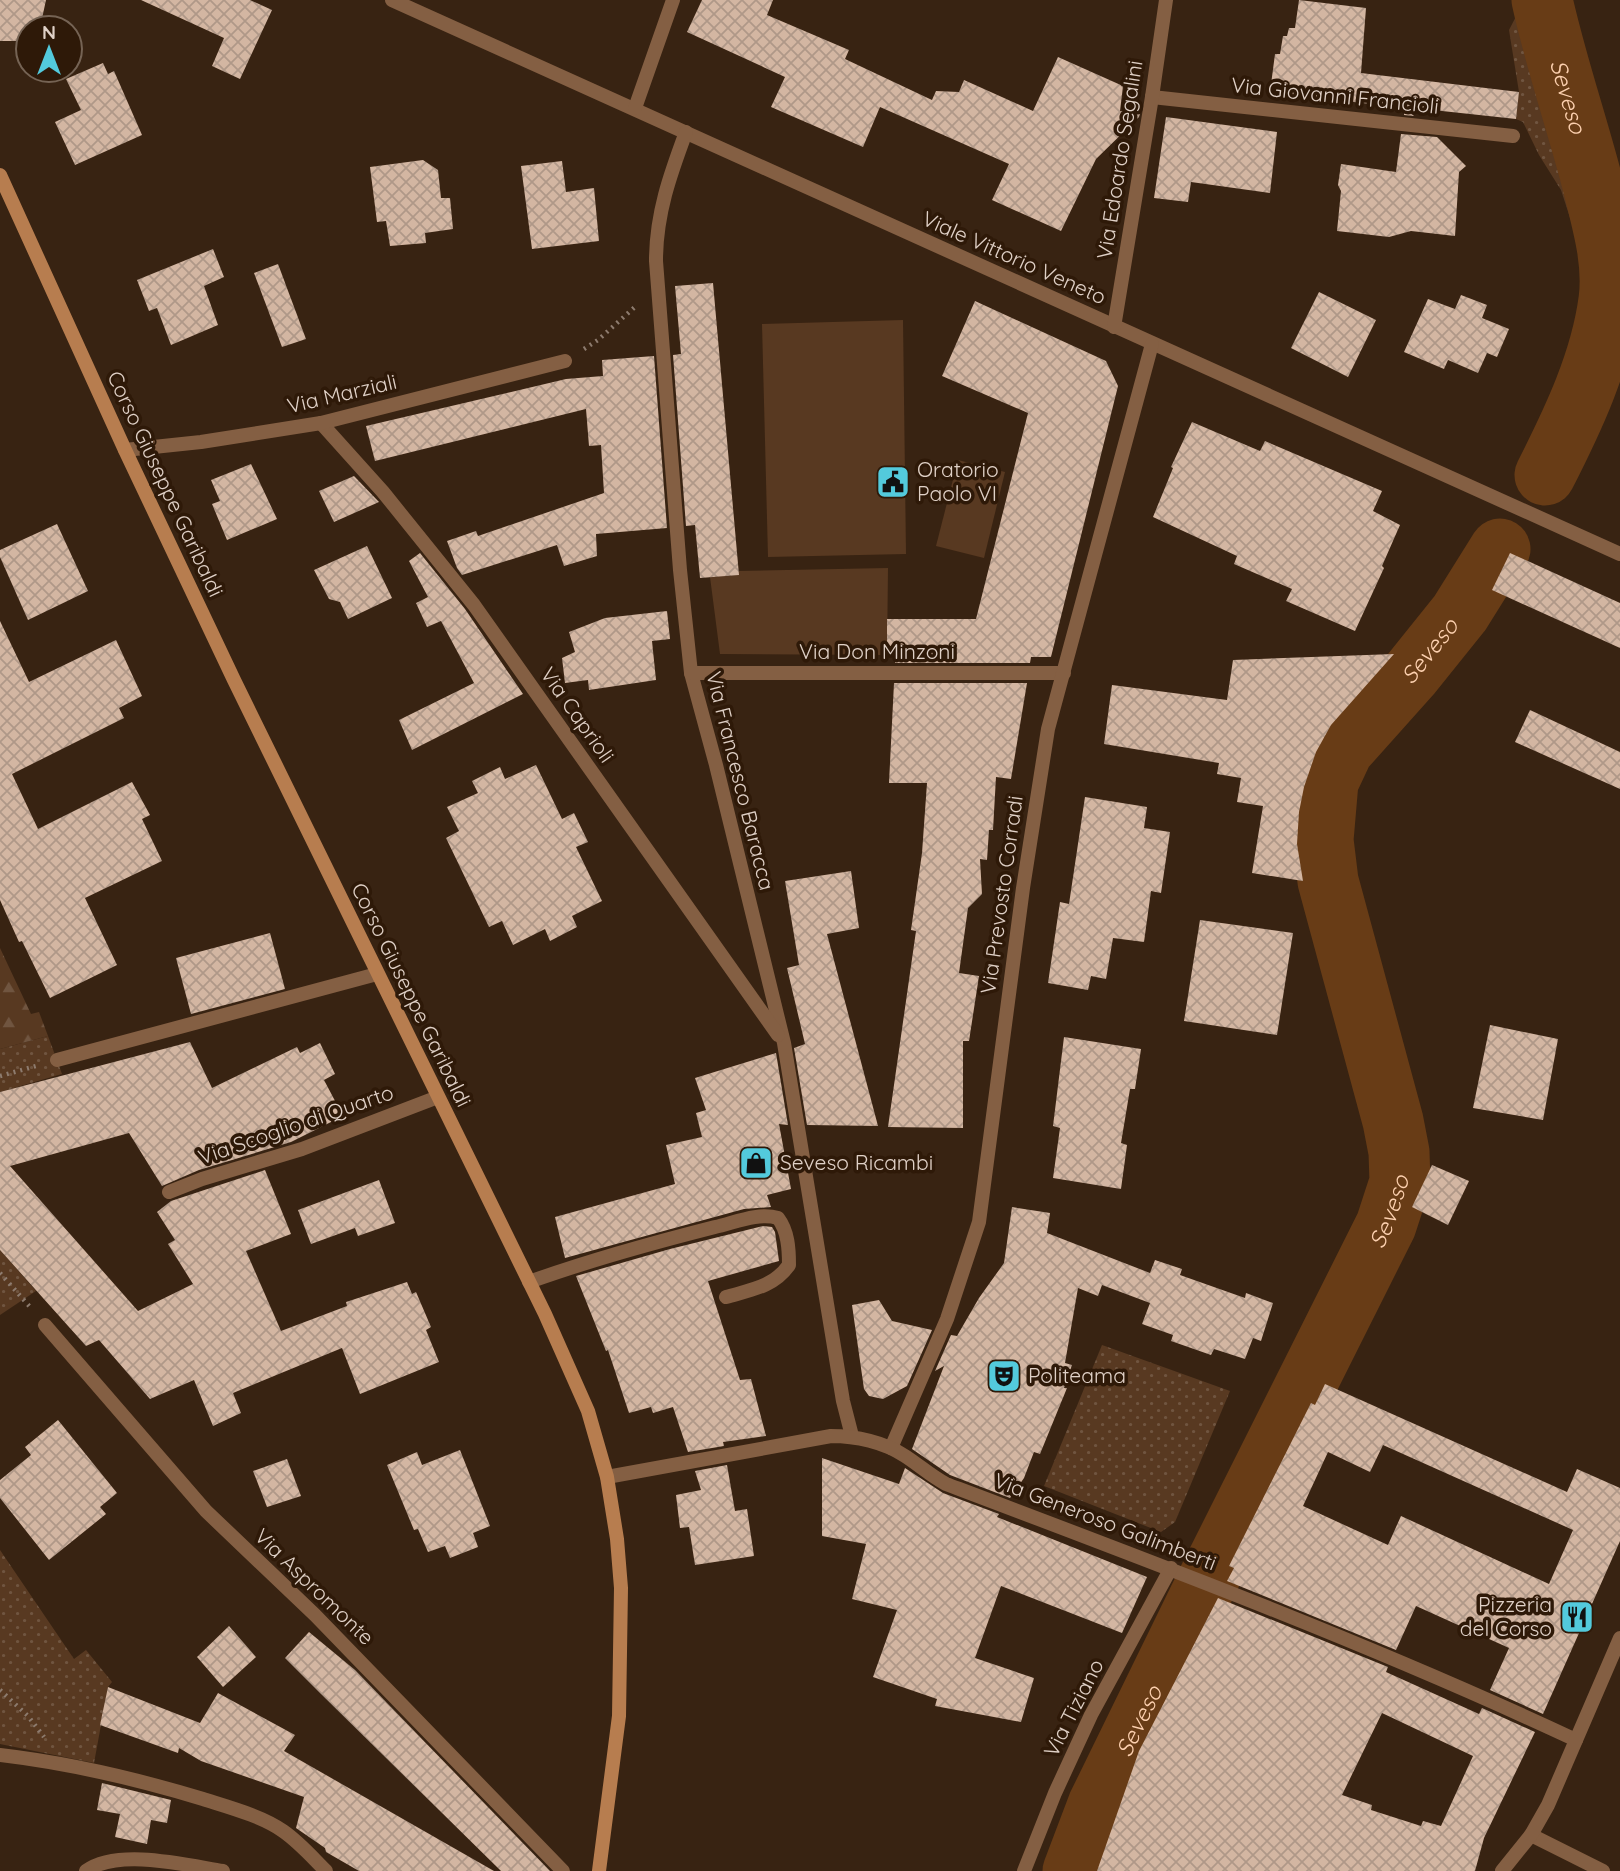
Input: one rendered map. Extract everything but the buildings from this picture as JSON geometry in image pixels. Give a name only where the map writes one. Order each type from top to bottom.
[{"type":"main road","name":"Corso Giuseppe Garibaldi","points":[[0,175],[125,450],[234,680],[569,1364],[588,1411],[607,1477],[621,1588],[619,1716],[599,1871]]},
{"type":"street","name":"Viale Vittorio Veneto","points":[[391,0],[1620,554]]},
{"type":"street","points":[[635,108],[673,0]]},
{"type":"street","name":"Via Edoardo Segalini","points":[[1114,327],[1166,0]]},
{"type":"street","name":"Via Giovanni Francioli","points":[[1152,97],[1513,136]]},
{"type":"street","name":"Via Francesco Baracca","points":[[686,132],[662,201],[656,233],[657,284],[691,673],[783,1043],[841,1388],[852,1436]]},
{"type":"street","name":"Via Prevosto Corradi","points":[[891,1448],[947,1320],[979,1222],[1023,888],[1048,729],[1152,344]]},
{"type":"street","name":"Via Marziali","points":[[125,450],[201,442],[321,423],[565,361]]},
{"type":"street","name":"Via Caprioli","points":[[321,423],[383,492],[474,605],[783,1043]]},
{"type":"street","name":"Via Don Minzoni","points":[[691,673],[1064,673]]},
{"type":"street","points":[[57,1060],[377,974]]},
{"type":"street","name":"Via Scoglio di Quarto","points":[[169,1192],[202,1179],[302,1149],[438,1097]]},
{"type":"street","points":[[529,1282],[567,1268],[699,1231],[760,1216],[778,1218],[786,1235],[789,1265],[781,1276],[767,1285],[726,1297]]},
{"type":"street","name":"Via Aspromonte","points":[[45,1325],[206,1511],[315,1615],[563,1871]]},
{"type":"street","name":"Via Generoso Galimberti","points":[[607,1477],[831,1436],[852,1436],[891,1448],[946,1484],[1171,1568],[1441,1679],[1576,1740]]},
{"type":"street","name":"Via Tiziano","points":[[1024,1871],[1055,1793],[1091,1715],[1171,1568]]},
{"type":"street","points":[[1502,1871],[1531,1835],[1548,1805],[1620,1638]]},
{"type":"street","points":[[0,1755],[152,1784],[229,1807],[281,1829],[326,1871]]},
{"type":"street","points":[[1531,1835],[1603,1871]]},
{"type":"street","points":[[86,1871],[94,1865],[113,1860],[137,1860],[223,1871]]},
{"type":"path","points":[[565,361],[598,340],[657,284]]},
{"type":"path","points":[[0,1076],[57,1060]]},
{"type":"path","points":[[0,1273],[45,1325]]},
{"type":"path","points":[[0,1690],[29,1716],[61,1765]]},
{"type":"green space","points":[[1522,5],[1575,233],[1561,190],[1539,155],[1523,122],[1516,119],[1519,92],[1509,30]]},
{"type":"green space","points":[[903,320],[906,554],[768,557],[762,324]]},
{"type":"green space","points":[[958,460],[1005,472],[984,558],[936,546]]},
{"type":"green space","points":[[888,568],[887,655],[720,654],[710,577],[738,575],[738,571]]},
{"type":"green space","points":[[0,948],[31,1014],[39,1012],[48,1036],[0,1049]]},
{"type":"green space","points":[[48,1036],[62,1074],[0,1092],[0,1049]]},
{"type":"green space","points":[[0,1250],[36,1291],[0,1315]]},
{"type":"green space","points":[[1102,1345],[1230,1391],[1175,1522],[1161,1532],[1044,1486]]},
{"type":"green space","points":[[0,1550],[74,1659],[86,1650],[112,1682],[108,1687],[94,1763],[0,1744]]},
{"type":"waterway","name":"Seveso","points":[[1542,0],[1600,213],[1610,271],[1605,323],[1593,368],[1545,475]]},
{"type":"waterway","name":"Seveso","points":[[1073,1871],[1098,1805],[1386,1225],[1400,1182],[1399,1152],[1393,1121],[1328,881],[1323,840],[1328,782],[1343,750],[1411,674],[1460,613],[1500,549]]},
{"type":"place","name":"Oratorio Paolo VI","points":[[893,482]]},
{"type":"place","name":"Seveso Ricambi","points":[[756,1163]]},
{"type":"place","name":"Politeama","points":[[1004,1376]]},
{"type":"place","name":"Pizzeria del Corso","points":[[1577,1617]]}]
